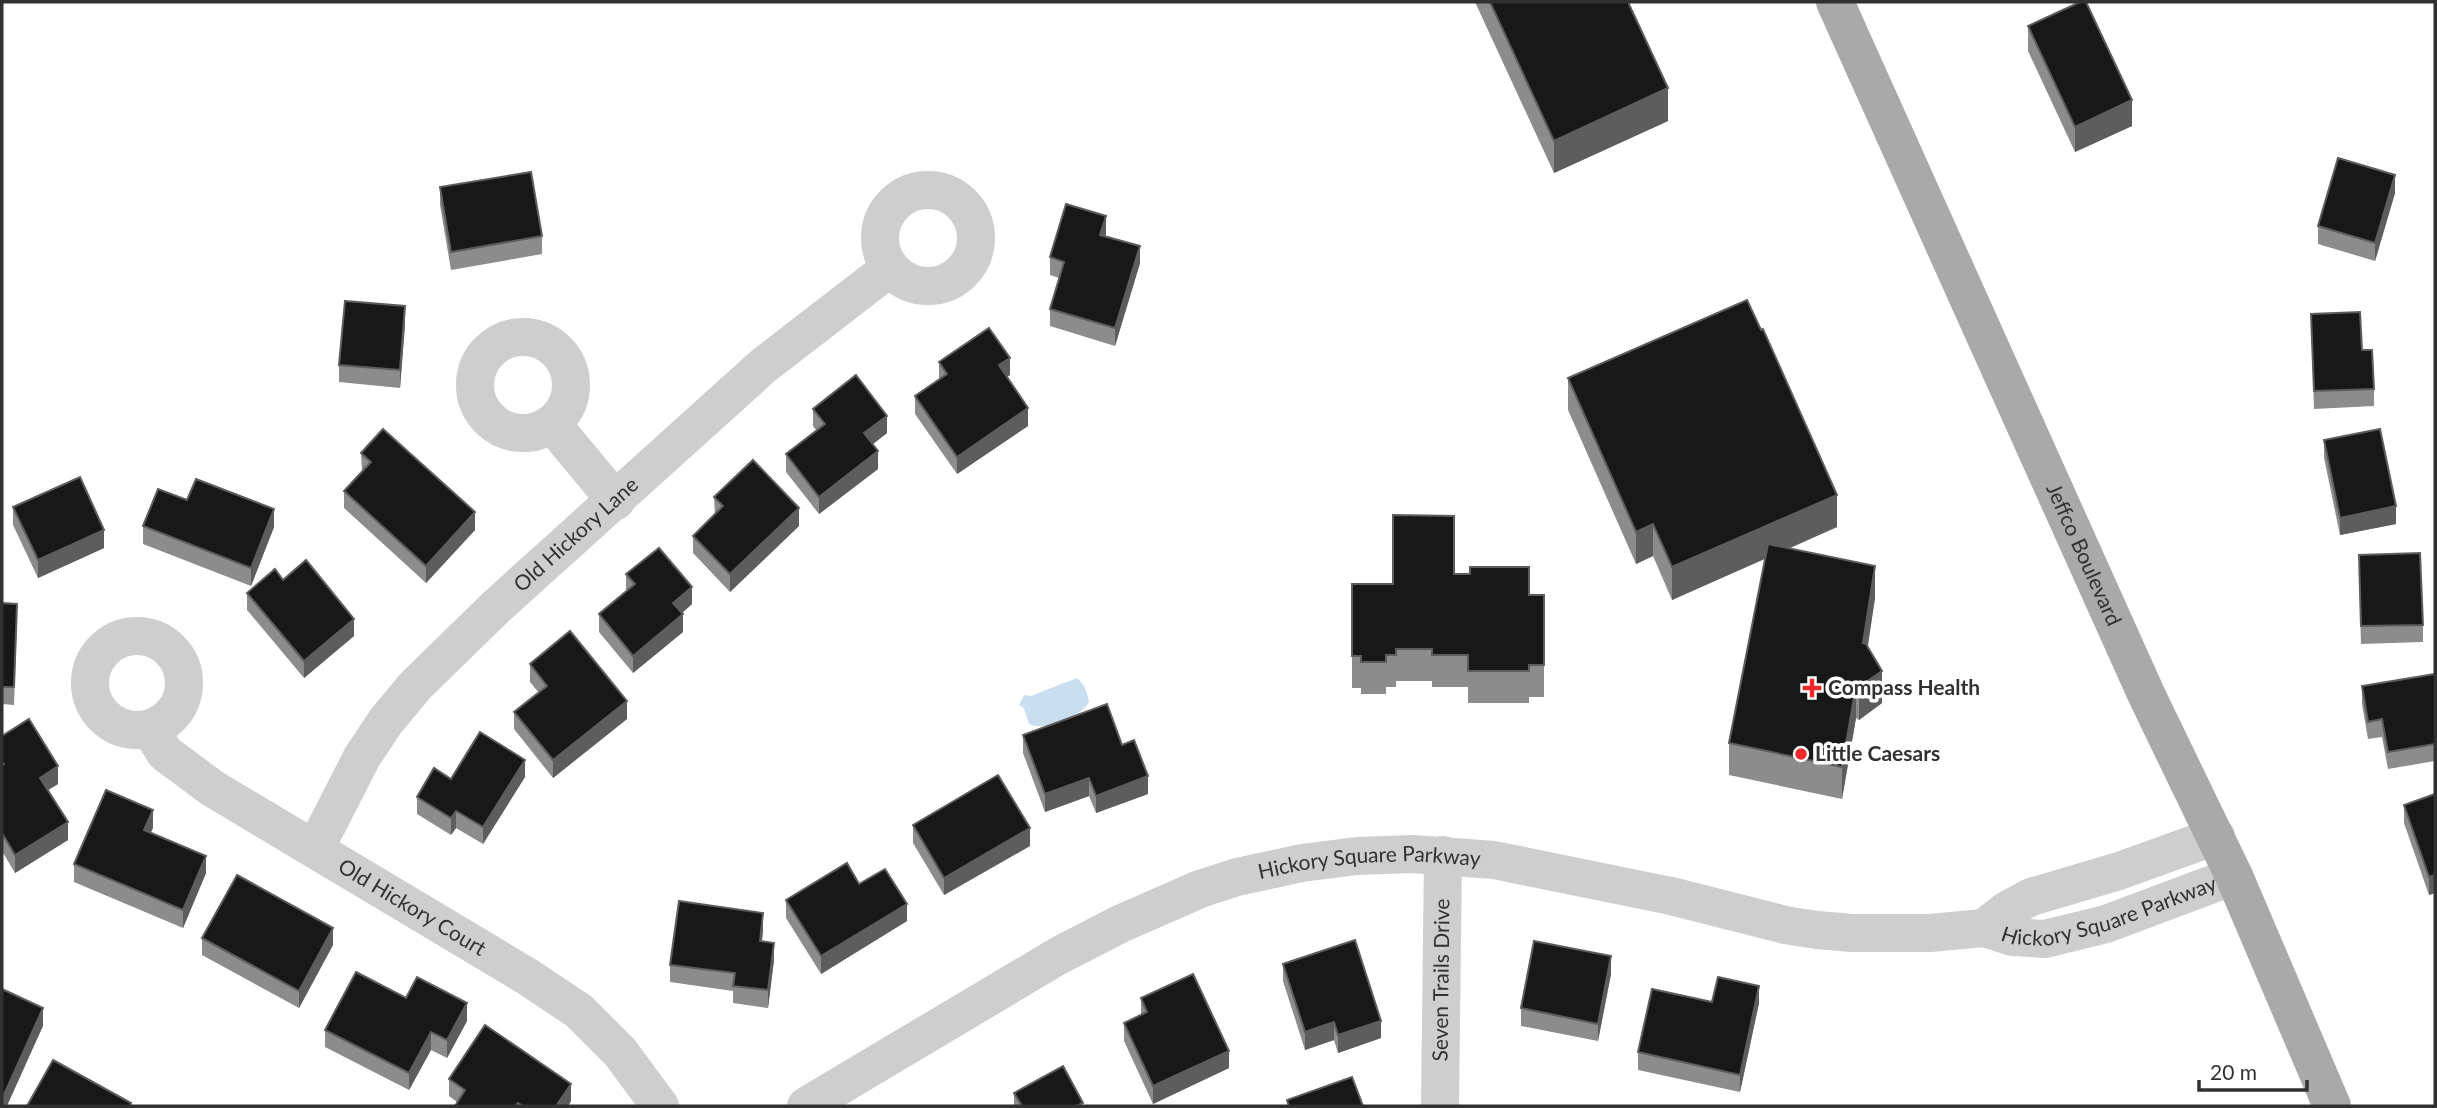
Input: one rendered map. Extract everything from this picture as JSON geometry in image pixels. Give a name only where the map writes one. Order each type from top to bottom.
[{"type":"main road","name":"Jeffco Boulevard","points":[[1835,2],[2147,696],[2216,836],[2332,1106]]},
{"type":"street","name":"Old Hickory Lane","points":[[315,849],[362,757],[386,721],[416,685],[496,607],[762,366],[890,268]]},
{"type":"street","points":[[552,424],[616,500]]},
{"type":"street","name":"Old Hickory Court","points":[[150,729],[164,753],[212,788],[528,977],[579,1011],[620,1052],[660,1106]]},
{"type":"street","name":"Hickory Square Parkway","points":[[1984,928],[2007,910],[2031,897],[2119,871],[2216,836]]},
{"type":"street","name":"Hickory Square Parkway","points":[[806,1106],[1058,956],[1168,901],[1237,877],[1302,863],[1368,855],[1443,855],[1494,860],[1681,898],[1785,925],[1818,930],[1930,933],[1984,928],[2012,937],[2045,939],[2106,924],[2234,876]]},
{"type":"street","name":"Seven Trails Drive","points":[[1440,1106],[1443,855]]},
{"type":"water","points":[[1077,678],[1084,686],[1089,702],[1085,708],[1071,718],[1053,725],[1029,724],[1024,708],[1019,705],[1024,695],[1031,696]]},
{"type":"building","points":[[1490,2],[1628,2],[1668,88],[1554,141]]},
{"type":"building","points":[[2080,2],[2086,2],[2132,100],[2075,127],[2028,26]]},
{"type":"building","points":[[2338,158],[2395,175],[2375,243],[2318,226]]},
{"type":"building","points":[[531,172],[542,236],[451,252],[440,187]]},
{"type":"building","points":[[1066,204],[1106,216],[1100,235],[1140,246],[1115,328],[1050,309],[1064,262],[1050,257]]},
{"type":"building","points":[[1747,300],[1761,330],[1763,329],[1837,495],[1672,567],[1653,524],[1636,532],[1568,378]]},
{"type":"building","points":[[345,301],[405,306],[400,370],[339,365]]},
{"type":"building","points":[[2360,312],[2362,350],[2372,350],[2374,389],[2314,391],[2311,314]]},
{"type":"building","points":[[989,328],[1010,358],[999,365],[1028,408],[957,457],[915,396],[947,374],[939,362]]},
{"type":"building","points":[[856,375],[887,416],[864,433],[878,451],[819,497],[786,454],[825,424],[813,409]]},
{"type":"building","points":[[383,429],[475,512],[426,566],[344,491],[371,462],[361,453]]},
{"type":"building","points":[[2380,429],[2396,506],[2340,518],[2324,440]]},
{"type":"building","points":[[753,460],[799,508],[730,574],[693,536],[723,506],[714,497]]},
{"type":"building","points":[[80,477],[104,530],[38,560],[13,507]]},
{"type":"building","points":[[196,479],[274,509],[251,568],[143,526],[158,489],[187,500]]},
{"type":"building","points":[[1393,515],[1454,516],[1454,574],[1470,574],[1470,567],[1529,567],[1529,595],[1544,595],[1544,665],[1529,665],[1529,671],[1468,671],[1468,655],[1432,655],[1432,649],[1396,649],[1396,655],[1386,655],[1386,662],[1361,662],[1361,656],[1352,656],[1352,584],[1393,584]]},
{"type":"building","points":[[1768,544],[1875,566],[1863,643],[1882,671],[1859,687],[1856,686],[1842,767],[1729,743]]},
{"type":"building","points":[[659,548],[692,587],[673,603],[683,614],[633,656],[599,614],[635,584],[626,574]]},
{"type":"building","points":[[2420,553],[2423,625],[2361,626],[2359,555]]},
{"type":"building","points":[[306,560],[354,619],[304,661],[247,593],[275,569],[283,580]]},
{"type":"building","points":[[2,603],[17,604],[14,687],[2,687]]},
{"type":"building","points":[[570,631],[627,701],[553,760],[514,712],[547,686],[530,664]]},
{"type":"building","points":[[2435,674],[2435,744],[2388,752],[2382,719],[2368,722],[2362,686]]},
{"type":"building","points":[[1107,704],[1122,745],[1134,740],[1148,776],[1096,796],[1089,778],[1045,794],[1023,735]]},
{"type":"building","points":[[29,719],[58,766],[40,778],[68,822],[15,855],[2,833],[2,736]]},
{"type":"building","points":[[480,732],[525,760],[483,827],[456,811],[451,818],[417,797],[434,768],[451,779]]},
{"type":"building","points":[[998,775],[1030,828],[944,878],[913,825]]},
{"type":"building","points":[[106,790],[153,810],[144,830],[206,856],[183,910],[74,864]]},
{"type":"building","points":[[2435,794],[2435,875],[2429,877],[2404,805]]},
{"type":"building","points":[[847,863],[859,884],[885,869],[907,904],[821,956],[786,900]]},
{"type":"building","points":[[237,875],[333,928],[299,991],[202,938]]},
{"type":"building","points":[[679,901],[763,913],[760,941],[774,943],[768,990],[733,986],[735,973],[670,965]]},
{"type":"building","points":[[1355,940],[1381,1021],[1338,1035],[1334,1022],[1305,1032],[1283,964]]},
{"type":"building","points":[[1534,941],[1611,956],[1598,1024],[1521,1008]]},
{"type":"building","points":[[356,972],[406,998],[417,977],[467,1003],[447,1040],[431,1032],[409,1073],[325,1030]]},
{"type":"building","points":[[1193,974],[1229,1051],[1153,1086],[1124,1023],[1147,1012],[1141,998]]},
{"type":"building","points":[[1718,977],[1759,986],[1740,1075],[1638,1052],[1652,989],[1712,1002]]},
{"type":"building","points":[[2,989],[43,1008],[3,1097],[2,1096]]},
{"type":"building","points":[[485,1025],[571,1084],[556,1106],[523,1106],[518,1103],[515,1106],[455,1106],[465,1090],[449,1079]]},
{"type":"building","points":[[53,1060],[131,1103],[130,1106],[27,1106]]},
{"type":"building","points":[[1063,1066],[1083,1103],[1076,1106],[1022,1106],[1014,1093]]},
{"type":"building","points":[[1352,1077],[1363,1106],[1289,1106],[1287,1100]]},
{"type":"place","name":"Compass Health","points":[[1812,688]]},
{"type":"place","name":"Little Caesars","points":[[1801,754]]}]
